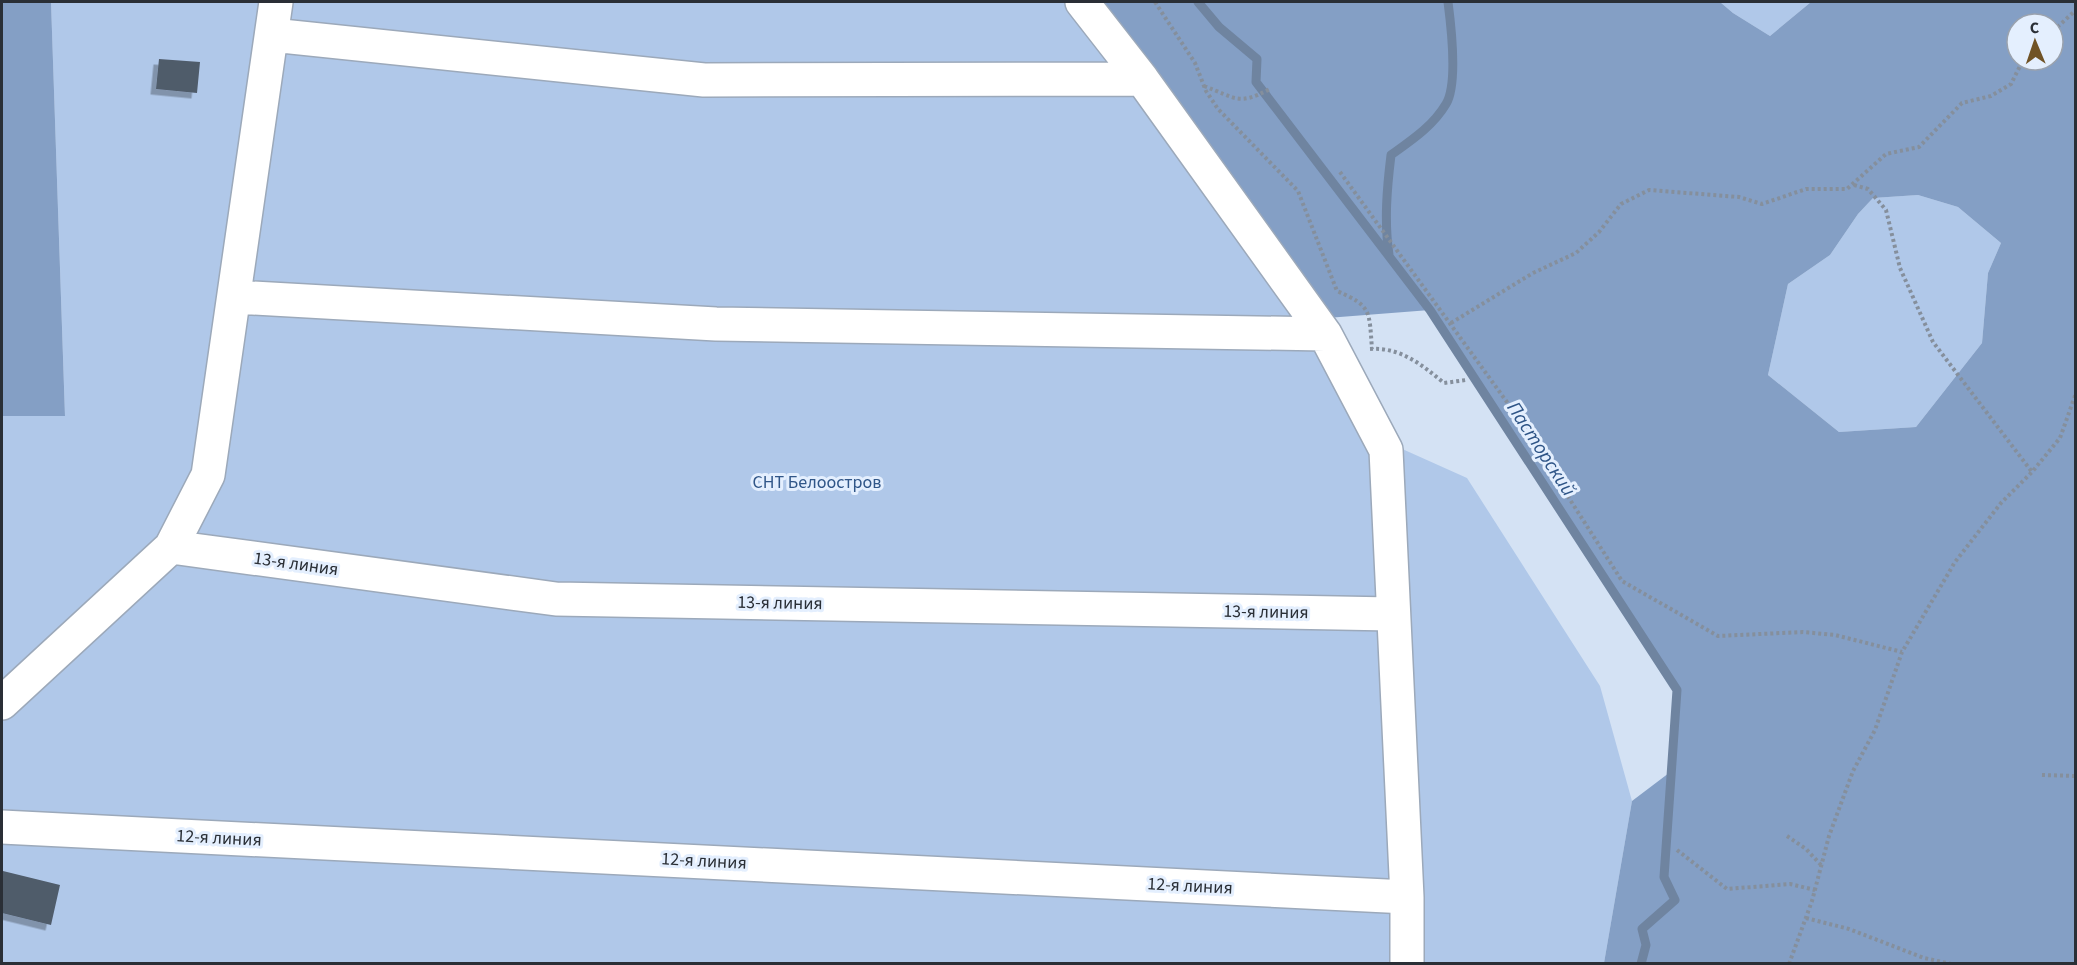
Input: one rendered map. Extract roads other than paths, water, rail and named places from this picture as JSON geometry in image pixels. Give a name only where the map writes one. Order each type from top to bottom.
[{"type":"street","points":[[2,703],[171,546],[208,475],[276,2]]},
{"type":"street","points":[[1082,2],[1142,79],[1325,334],[1386,450],[1407,897],[1407,963]]},
{"type":"street","points":[[272,35],[704,80],[1142,79]]},
{"type":"street","points":[[235,297],[716,324],[1325,334]]},
{"type":"street","name":"13-я линия","points":[[171,546],[556,599],[1392,614]]},
{"type":"street","name":"12-я линия","points":[[2,827],[1407,897]]},
{"type":"waterway","name":"Пасторский","points":[[1198,2],[1219,27],[1257,59],[1256,82],[1430,310],[1677,690],[1664,877],[1675,900],[1642,929],[1646,945],[1641,964]]},
{"type":"waterway","points":[[1389,255],[1387,205],[1391,155],[1428,126],[1441,112],[1450,95],[1453,54],[1448,2]]},
{"type":"park label","name":"СНТ Белоостров","points":[[817,482]]}]
